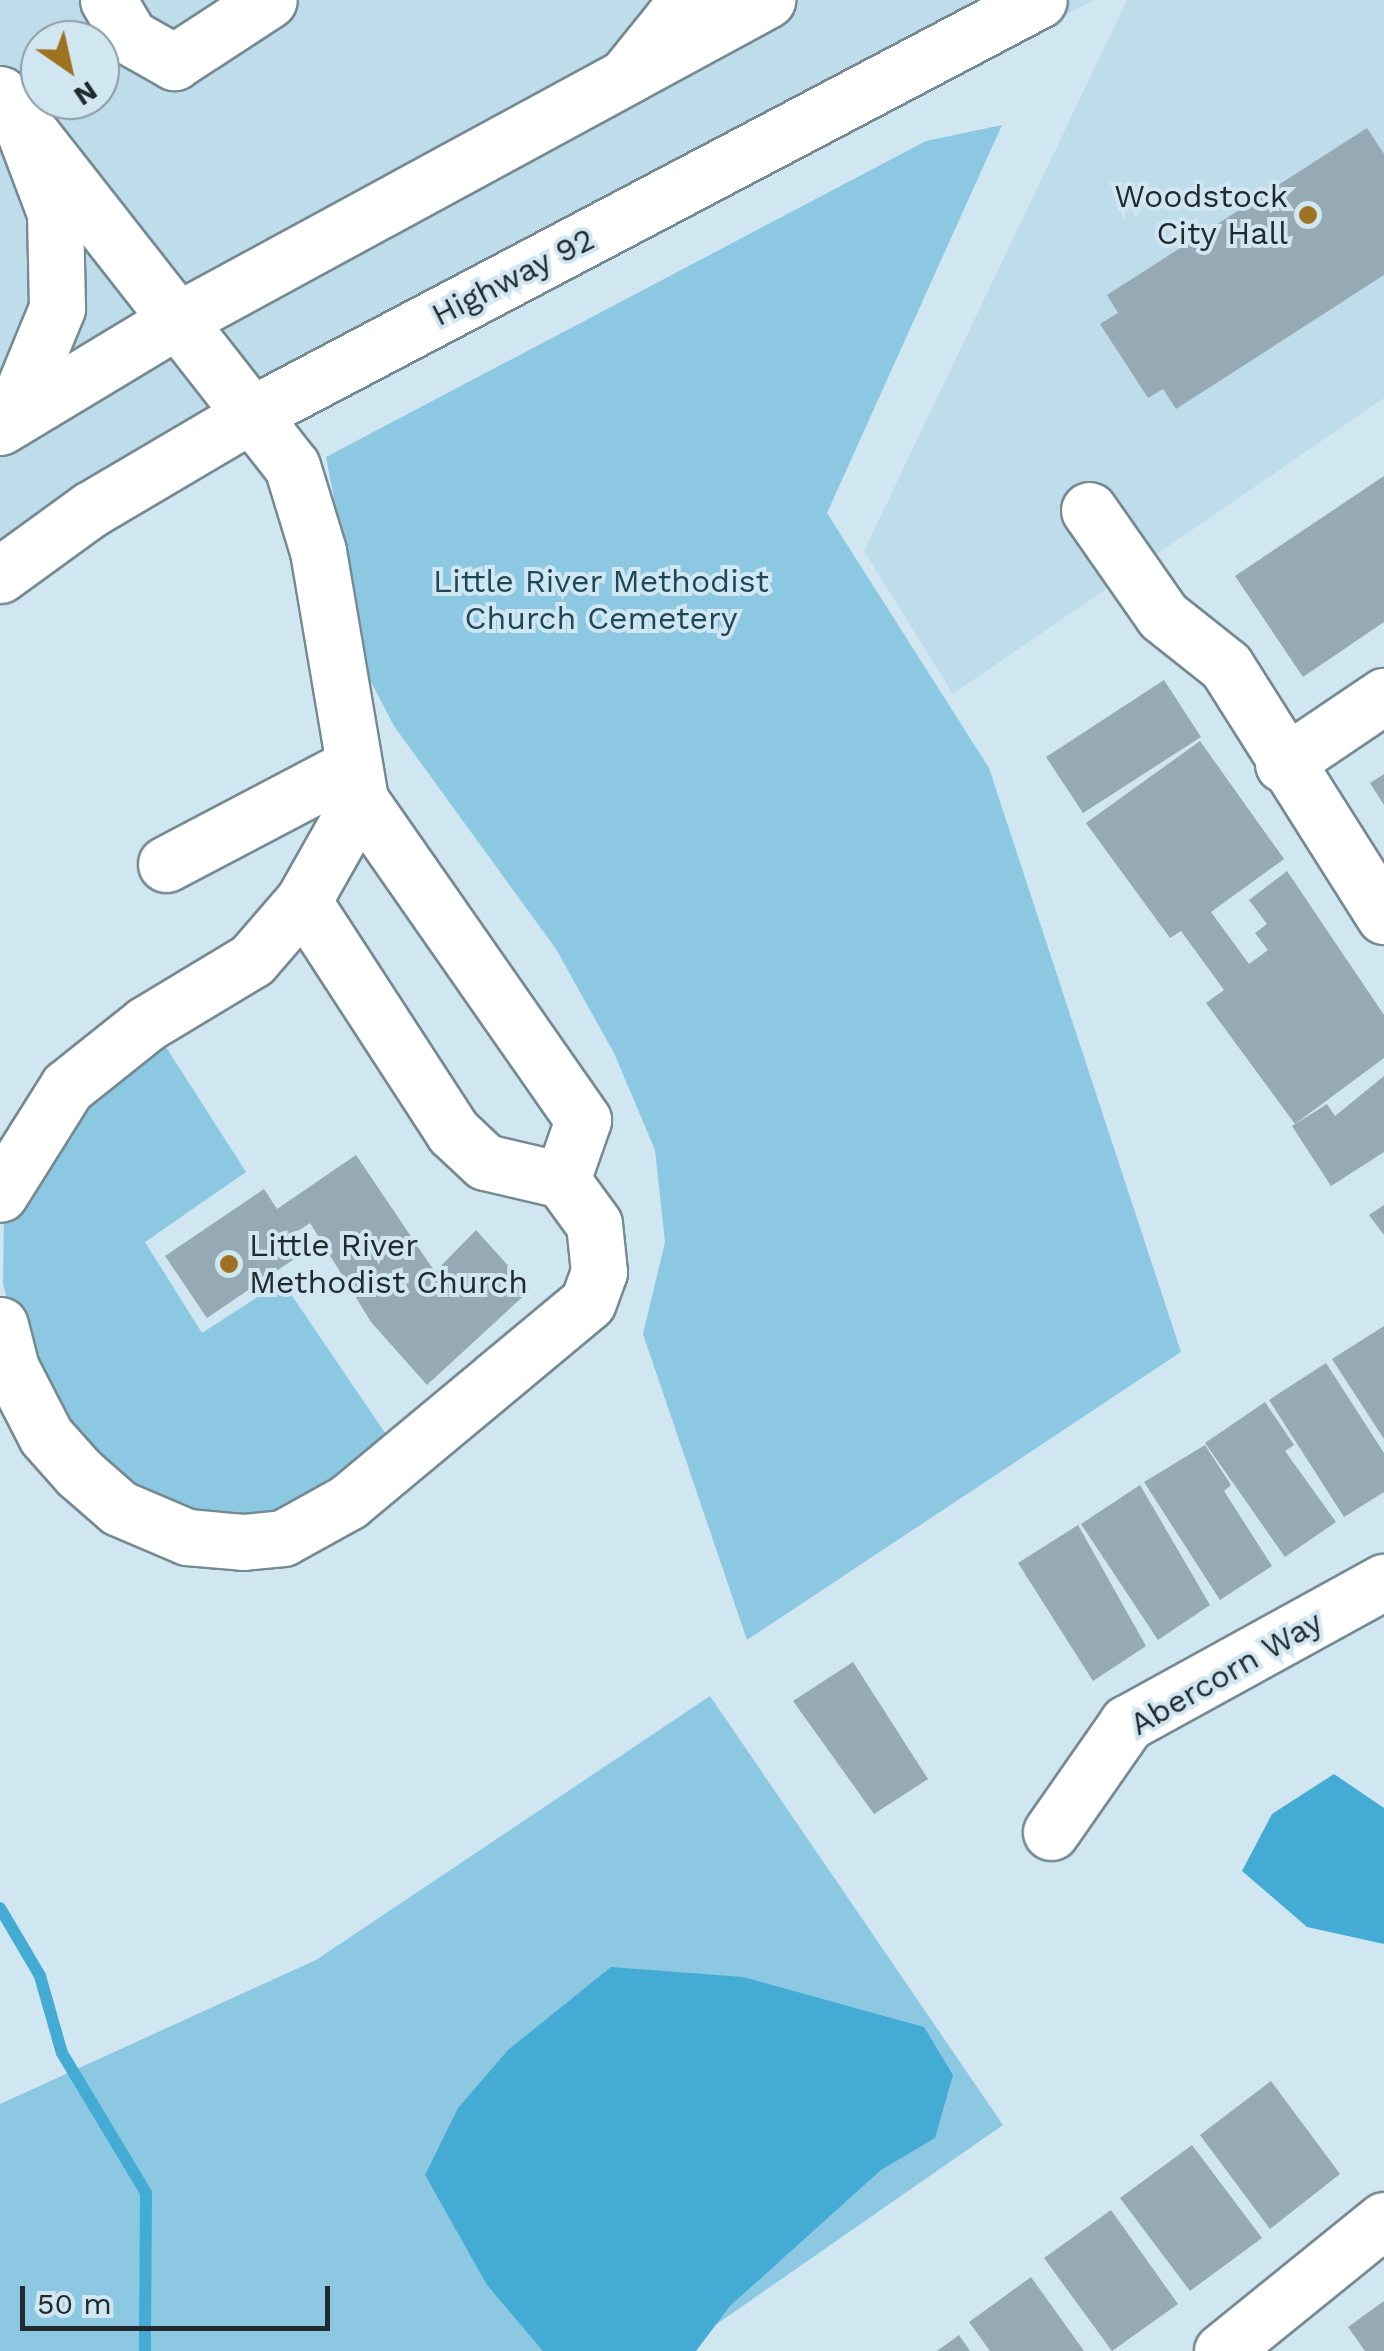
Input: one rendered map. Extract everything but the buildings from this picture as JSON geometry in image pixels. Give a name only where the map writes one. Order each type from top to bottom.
[{"type":"main road","points":[[108,0],[130,37],[174,62],[270,0]]},
{"type":"main road","points":[[625,77],[687,0]]},
{"type":"main road","points":[[0,425],[176,321],[767,0]]},
{"type":"main road","name":"Highway 92","points":[[0,575],[91,508],[252,414],[1038,0]]},
{"type":"main road","points":[[11,109],[292,466],[304,500],[357,783],[583,1120],[562,1180]]},
{"type":"main road","points":[[0,425],[57,308],[55,214],[11,109]]},
{"type":"main road","points":[[1089,510],[1163,616],[1226,666],[1283,764],[1384,916]]},
{"type":"main road","points":[[1283,764],[1384,696]]},
{"type":"main road","points":[[166,864],[357,783]]},
{"type":"main road","points":[[0,1194],[67,1087],[146,1024],[252,960],[303,901],[357,783]]},
{"type":"main road","points":[[0,1325],[11,1368],[46,1436],[119,1508],[187,1537],[283,1538],[348,1502],[440,1432],[588,1302],[600,1272],[594,1224],[562,1180],[485,1162],[453,1132],[303,901]]},
{"type":"main road","name":"Abercorn Way","points":[[1050,1832],[1127,1724],[1384,1582]]},
{"type":"main road","points":[[1222,2351],[1384,2220]]},
{"type":"shaded area","points":[[0,0],[1094,0],[334,393],[0,604]]},
{"type":"shaded area","points":[[1127,0],[1384,0],[1384,398],[953,694],[864,551]]},
{"type":"shaded area","points":[[1334,1774],[1384,1808],[1384,1944],[1307,1927],[1242,1871],[1272,1814]]},
{"type":"shaded area","points":[[611,1967],[743,1977],[924,2027],[953,2075],[935,2138],[881,2170],[730,2306],[696,2351],[543,2351],[487,2285],[425,2175],[458,2108],[508,2050]]},
{"type":"green space","name":"Little River Methodist Church Cemetery","points":[[1002,125],[827,513],[989,768],[1181,1352],[747,1640],[643,1334],[665,1242],[655,1150],[614,1053],[556,949],[394,726],[368,676],[326,457],[926,141]]},
{"type":"green space","points":[[157,1033],[246,1172],[145,1242],[202,1333],[282,1281],[396,1449],[335,1497],[234,1530],[115,1488],[24,1359],[3,1284],[4,1210],[41,1135]]},
{"type":"green space","points":[[710,1696],[1003,2125],[678,2351],[0,2351],[0,2104],[316,1960]]},
{"type":"waterway","points":[[0,1908],[40,1976],[62,2053],[146,2193],[145,2351]]},
{"type":"place","name":"Woodstock City Hall","points":[[1308,215]]},
{"type":"place","name":"Little River Methodist Church","points":[[229,1264]]}]
